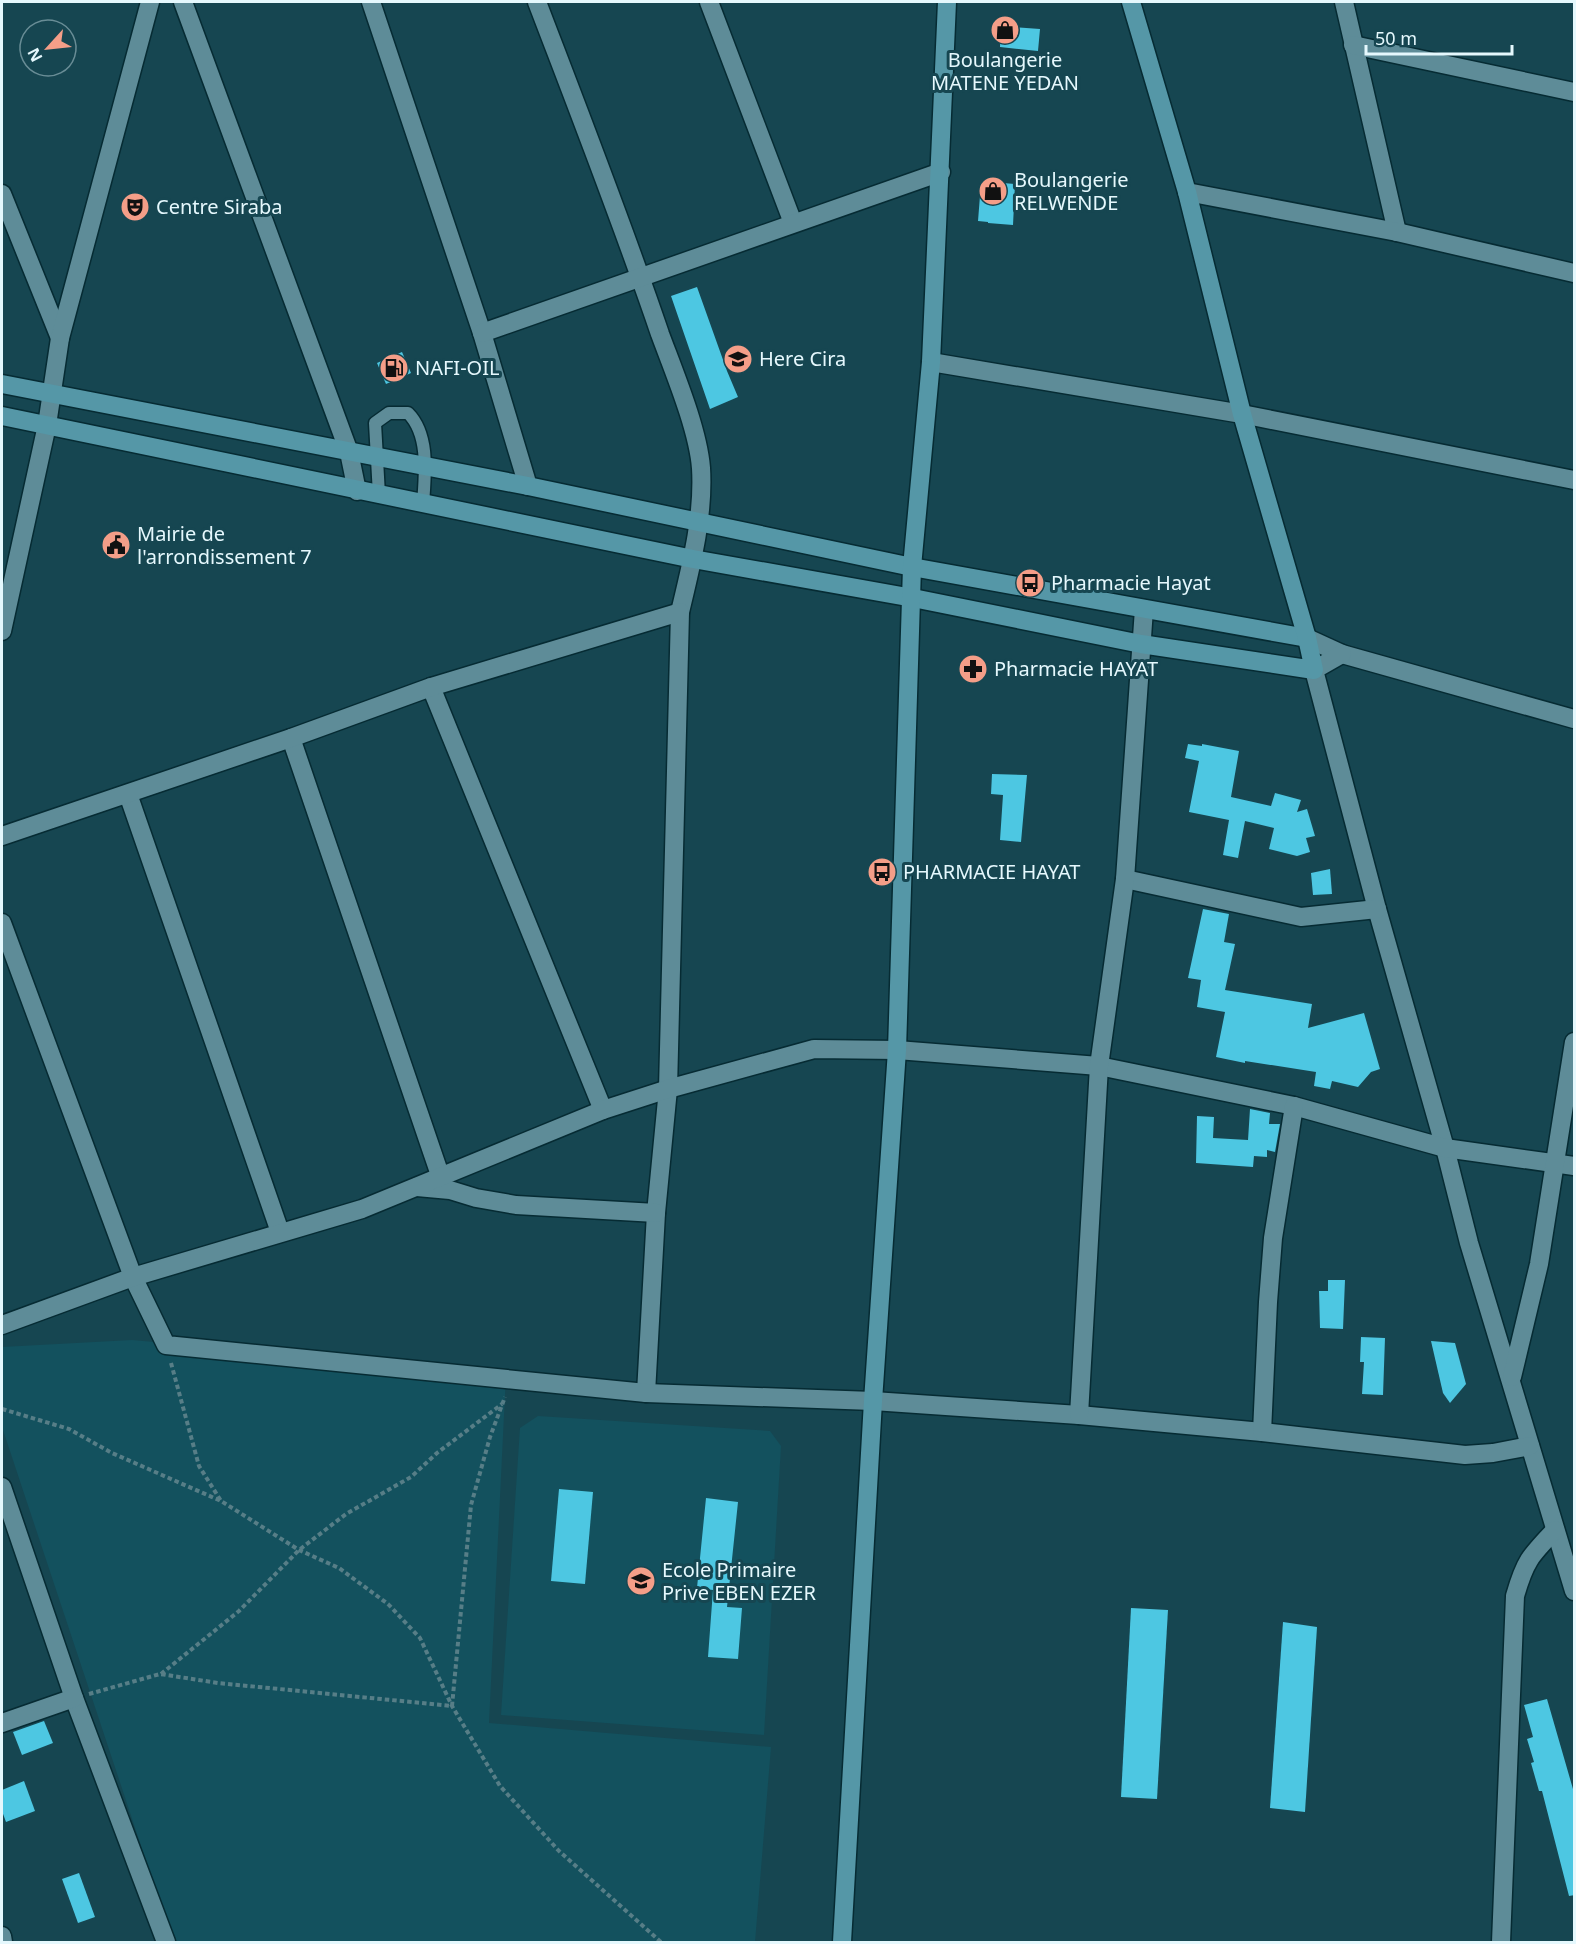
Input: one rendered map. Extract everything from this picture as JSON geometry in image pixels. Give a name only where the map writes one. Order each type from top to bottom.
[{"type":"street","points":[[2,631],[47,425],[60,338],[150,2]]},
{"type":"street","points":[[183,2],[349,452],[357,491]]},
{"type":"street","points":[[371,2],[482,333],[528,486]]},
{"type":"street","points":[[537,2],[641,279],[697,447],[701,469],[693,559],[680,612],[668,1089],[656,1213],[646,1393]]},
{"type":"street","points":[[709,2],[793,223]]},
{"type":"street","points":[[842,1942],[873,1401],[897,1050],[913,598],[912,567],[931,362],[947,2]]},
{"type":"street","points":[[1131,2],[1187,192],[1242,414],[1306,639],[1469,1243],[1555,1530],[1573,1581]]},
{"type":"street","points":[[1344,2],[1397,232]]},
{"type":"street","points":[[1353,45],[1575,92]]},
{"type":"street","points":[[482,333],[941,172]]},
{"type":"street","points":[[1187,192],[1397,232],[1575,273]]},
{"type":"street","points":[[2,194],[60,338]]},
{"type":"street","points":[[931,362],[1242,414],[1575,480]]},
{"type":"street","points":[[2,384],[528,486],[912,567],[1306,639],[1342,654],[1575,719]]},
{"type":"street","points":[[2,416],[693,559],[913,598],[1141,644],[1314,670],[1342,654]]},
{"type":"street","points":[[1079,1415],[1100,1066],[1125,879],[1144,609]]},
{"type":"street","points":[[2,836],[291,738],[431,687],[680,612]]},
{"type":"street","points":[[431,687],[603,1110]]},
{"type":"street","points":[[291,738],[440,1175]]},
{"type":"street","points":[[128,794],[280,1232]]},
{"type":"street","points":[[1125,879],[1302,917],[1377,909]]},
{"type":"street","points":[[2,922],[133,1277],[166,1345],[646,1393],[873,1401],[1079,1415],[1262,1431],[1466,1455],[1530,1446]]},
{"type":"street","points":[[1511,1378],[1566,1165],[1575,1042]]},
{"type":"street","points":[[2,1325],[133,1277],[362,1209],[440,1175],[603,1110],[668,1089],[814,1049],[897,1050],[1100,1066],[1294,1106],[1445,1148],[1566,1165]]},
{"type":"street","points":[[1262,1431],[1272,1249],[1294,1106]]},
{"type":"street","points":[[415,1187],[450,1190],[476,1198],[516,1205],[656,1213]]},
{"type":"street","points":[[2,1487],[74,1698],[166,1942]]},
{"type":"street","points":[[1501,1942],[1515,1596],[1529,1557],[1555,1530]]},
{"type":"street","points":[[2,1723],[74,1698]]},
{"type":"street","points":[[2,1936],[3,1942]]},
{"type":"lane","points":[[379,495],[375,457],[375,423],[389,412],[408,413],[419,428],[425,467],[423,504]]},
{"type":"path","points":[[166,1345],[199,1466],[221,1501]]},
{"type":"path","points":[[452,1706],[471,1505],[509,1379]]},
{"type":"path","points":[[74,1698],[160,1674],[239,1611],[299,1550],[346,1514],[411,1477],[437,1453],[503,1404]]},
{"type":"path","points":[[2,1408],[69,1429],[112,1453],[221,1501],[299,1550],[339,1568],[388,1604],[420,1638],[452,1706],[500,1786],[560,1851],[662,1942]]},
{"type":"path","points":[[160,1674],[218,1683],[452,1706]]},
{"type":"shaded area","points":[[132,1340],[506,1374],[489,1723],[771,1747],[755,1942],[173,1942],[2,1427],[2,1347]]},
{"type":"shaded area","name":"Ecole Primaire Prive EBEN EZER","points":[[538,1416],[770,1431],[781,1446],[764,1735],[501,1715],[520,1428]]},
{"type":"building","points":[[1001,26],[1040,29],[1038,51],[1000,47]]},
{"type":"building","points":[[990,182],[1015,184],[1013,225],[978,221],[981,183],[990,184]]},
{"type":"building","points":[[697,287],[738,397],[710,409],[671,296]]},
{"type":"building","points":[[402,352],[411,373],[386,384],[377,363]]},
{"type":"building","points":[[1188,744],[1202,746],[1202,744],[1239,751],[1231,797],[1271,806],[1275,793],[1301,800],[1297,812],[1307,809],[1315,836],[1306,838],[1310,852],[1297,856],[1269,849],[1274,828],[1245,821],[1238,858],[1223,855],[1229,820],[1189,812],[1199,761],[1185,758]]},
{"type":"building","points":[[992,774],[1027,775],[1021,842],[1000,840],[1003,795],[991,794]]},
{"type":"building","points":[[1330,869],[1332,894],[1313,895],[1311,873]]},
{"type":"building","points":[[1203,909],[1229,914],[1224,942],[1235,944],[1225,990],[1312,1004],[1308,1028],[1364,1013],[1380,1069],[1371,1072],[1358,1087],[1332,1081],[1330,1089],[1314,1086],[1316,1072],[1216,1057],[1225,1012],[1197,1007],[1201,980],[1188,978]]},
{"type":"building","points":[[1250,1109],[1270,1113],[1269,1124],[1280,1124],[1275,1152],[1267,1150],[1267,1157],[1254,1156],[1253,1167],[1196,1163],[1197,1116],[1214,1117],[1213,1138],[1248,1140]]},
{"type":"building","points":[[1328,1280],[1345,1280],[1343,1329],[1320,1328],[1319,1291],[1328,1291]]},
{"type":"building","points":[[1361,1337],[1385,1338],[1383,1395],[1362,1394],[1364,1362],[1360,1362]]},
{"type":"building","points":[[1431,1341],[1455,1343],[1466,1384],[1450,1403],[1443,1393]]},
{"type":"building","points":[[559,1489],[593,1492],[585,1584],[551,1581]]},
{"type":"building","points":[[706,1498],[738,1502],[727,1607],[742,1608],[738,1659],[708,1657],[713,1590],[697,1588]]},
{"type":"building","points":[[1131,1608],[1168,1610],[1157,1799],[1121,1797]]},
{"type":"building","points":[[1283,1622],[1317,1627],[1305,1812],[1270,1808]]},
{"type":"building","points":[[1547,1699],[1575,1796],[1575,1895],[1569,1896],[1542,1791],[1539,1791],[1531,1763],[1534,1762],[1527,1739],[1533,1737],[1524,1705]]},
{"type":"building","points":[[44,1721],[53,1743],[22,1755],[13,1732]]},
{"type":"building","points":[[24,1781],[35,1811],[6,1822],[2,1811],[2,1790]]},
{"type":"building","points":[[79,1873],[95,1917],[78,1923],[62,1879]]},
{"type":"place","name":"Boulangerie MATENE YEDAN","points":[[1005,30]]},
{"type":"place","name":"Boulangerie RELWENDE","points":[[993,191]]},
{"type":"place","name":"Centre Siraba","points":[[135,207]]},
{"type":"place","name":"Here Cira","points":[[738,359]]},
{"type":"place","name":"NAFI-OIL","points":[[394,368]]},
{"type":"place","name":"Mairie de l'arrondissement 7","points":[[116,545]]},
{"type":"place","name":"Pharmacie Hayat","points":[[1030,583]]},
{"type":"place","name":"Pharmacie HAYAT","points":[[973,669]]},
{"type":"place","name":"PHARMACIE HAYAT","points":[[882,872]]},
{"type":"place","name":"Ecole Primaire Prive EBEN EZER","points":[[641,1581]]}]
